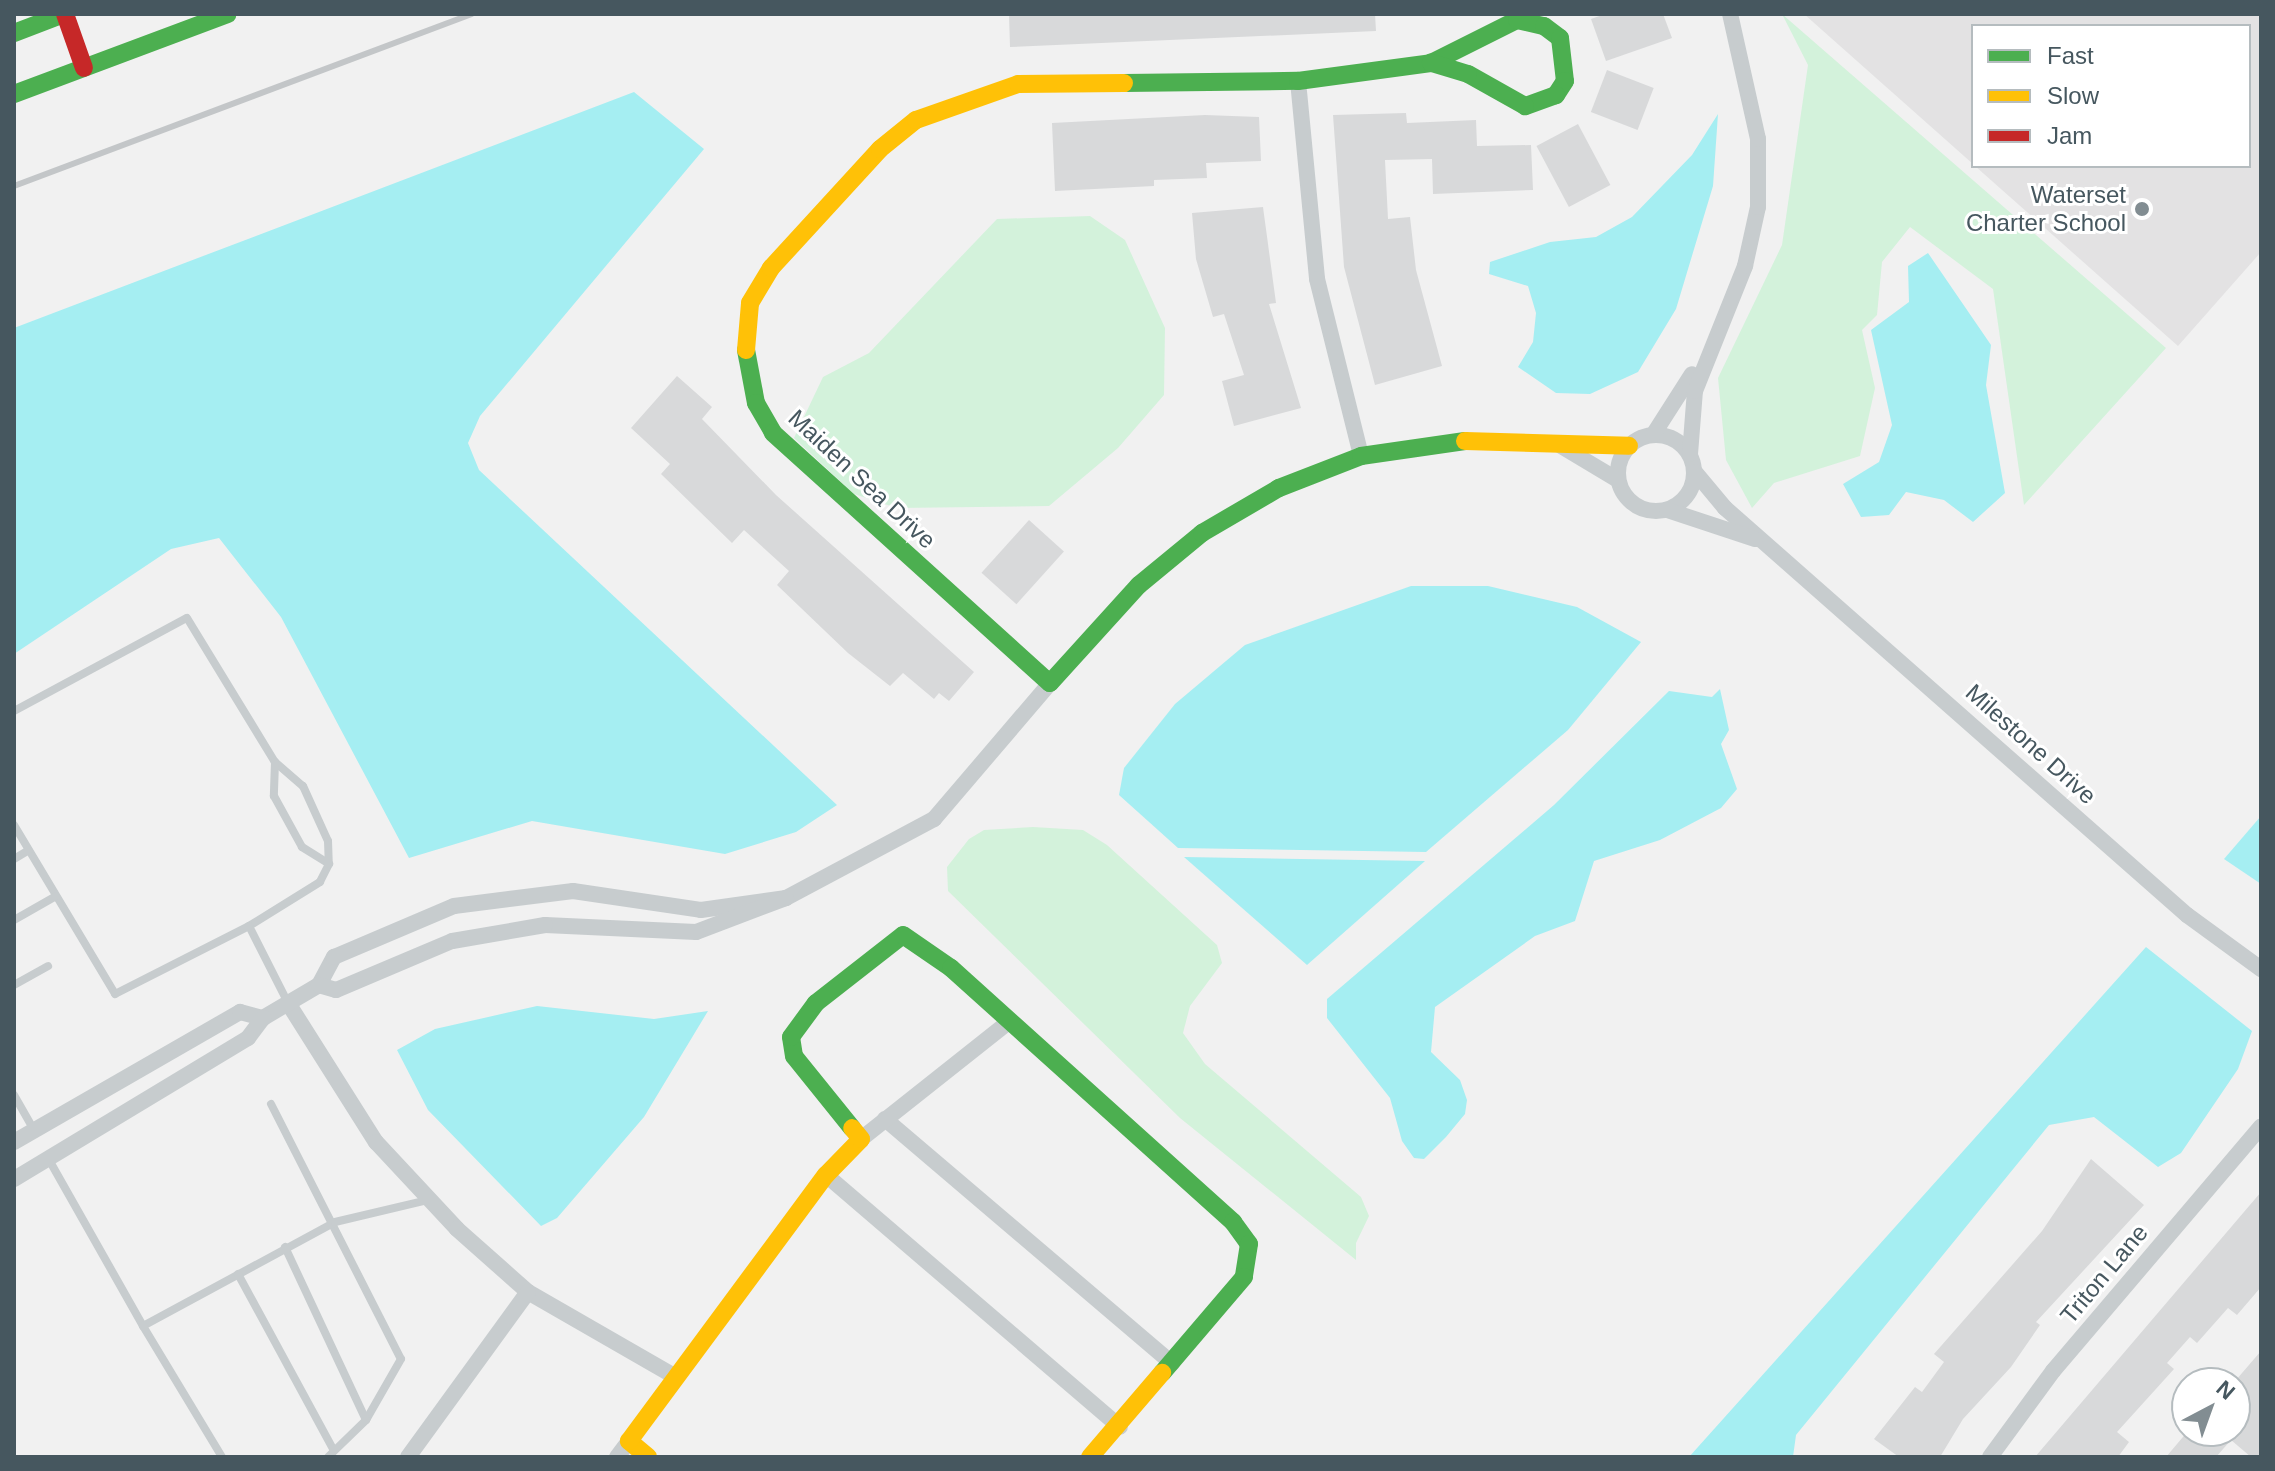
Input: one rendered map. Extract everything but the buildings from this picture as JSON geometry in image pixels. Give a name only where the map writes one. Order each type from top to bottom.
[{"type":"street","points":[[14,33],[64,14],[84,68]]},
{"type":"street","points":[[14,94],[228,14]]},
{"type":"street","points":[[319,985],[336,990],[452,941],[545,925],[696,932],[786,898],[934,819],[1139,585],[1202,533],[1279,488],[1361,456],[1450,441],[1629,446],[1653,435],[1709,345],[1745,266],[1758,207],[1758,139],[1730,14]]},
{"type":"street","points":[[1531,21],[1560,38],[1565,81],[1556,95],[1525,106],[1468,74],[1431,63],[1505,22],[1531,21]]},
{"type":"street","name":"Maiden Sea Drive","points":[[1050,683],[773,433],[745,364],[750,303],[771,268],[880,149],[916,120],[971,96],[1018,84],[1298,81],[1431,63]]},
{"type":"street","points":[[1298,81],[1317,279],[1361,456]]},
{"type":"street","name":"Milestone Drive","points":[[1709,345],[1688,422],[1690,454],[1695,472],[1725,508],[2187,915],[2261,969]]},
{"type":"street","points":[[1653,435],[1674,439],[1690,454]]},
{"type":"street","name":"Milestone Drive","points":[[1559,446],[1618,480],[1631,502],[1667,510],[1774,548]]},
{"type":"street","points":[[1618,480],[1629,446]]},
{"type":"street","points":[[1667,510],[1691,492],[1695,472]]},
{"type":"street","points":[[14,1179],[248,1038],[263,1018],[319,985],[334,957],[369,937],[454,906],[573,891],[701,910],[786,898]]},
{"type":"street","points":[[861,1139],[794,1056],[791,1037],[816,1003],[903,935],[921,942],[1010,1021],[1233,1222],[1249,1244],[1244,1277],[1120,1427],[1090,1457]]},
{"type":"street","points":[[288,1003],[376,1142],[429,1200],[528,1292],[676,1377]]},
{"type":"street","points":[[14,1142],[240,1012],[263,1018]]},
{"type":"street","points":[[617,1457],[826,1175],[861,1139],[1010,1021]]},
{"type":"street","points":[[885,1119],[1172,1363]]},
{"type":"street","name":"Triton Lane","points":[[1990,1457],[2053,1371],[2261,1127]]},
{"type":"street","points":[[826,1175],[1120,1427]]},
{"type":"street","points":[[408,1457],[528,1292]]},
{"type":"street","points":[[629,1441],[648,1457]]},
{"type":"lane","points":[[14,711],[187,618],[275,762],[303,786],[328,841],[329,864],[320,882],[249,926],[115,994],[14,825]]},
{"type":"lane","points":[[275,762],[274,796],[302,847],[329,864]]},
{"type":"lane","points":[[14,859],[29,850]]},
{"type":"lane","points":[[14,920],[56,896]]},
{"type":"lane","points":[[249,926],[288,1003]]},
{"type":"lane","points":[[14,985],[48,966]]},
{"type":"lane","points":[[14,1095],[34,1130]]},
{"type":"lane","points":[[238,1274],[331,1454],[366,1420],[401,1359],[335,1222],[271,1104]]},
{"type":"lane","points":[[48,1158],[222,1457]]},
{"type":"lane","points":[[143,1326],[335,1222],[429,1200]]},
{"type":"lane","points":[[285,1247],[366,1420]]},
{"type":"shaded area","name":"Waterset Charter School","points":[[1804,14],[2261,14],[2261,252],[2178,346],[1977,168],[2251,168],[2251,24],[1971,24],[1971,162]]},
{"type":"green space","points":[[1782,14],[2166,348],[2024,505],[1993,289],[1910,227],[1882,262],[1877,315],[1862,330],[1875,388],[1860,456],[1774,483],[1752,508],[1726,460],[1718,378],[1782,245],[1808,65]]},
{"type":"green space","points":[[1090,216],[1125,240],[1165,328],[1164,395],[1118,448],[1049,506],[897,508],[854,494],[794,438],[823,377],[869,353],[997,219]]},
{"type":"green space","points":[[1033,827],[1083,830],[1107,845],[1217,945],[1222,963],[1190,1006],[1183,1033],[1205,1064],[1361,1197],[1369,1216],[1356,1243],[1356,1260],[1180,1118],[948,891],[947,867],[969,839],[984,830]]},
{"type":"water","points":[[634,92],[704,149],[480,416],[468,443],[479,470],[837,805],[796,832],[725,854],[532,821],[409,858],[281,617],[219,538],[171,549],[14,654],[14,328]]},
{"type":"water","points":[[1718,114],[1713,186],[1676,309],[1638,372],[1590,394],[1556,393],[1518,367],[1533,342],[1536,313],[1528,286],[1489,274],[1490,262],[1550,242],[1596,237],[1632,217],[1692,155]]},
{"type":"water","points":[[1928,253],[1991,345],[1986,385],[2005,493],[1973,522],[1944,500],[1906,492],[1889,515],[1861,517],[1843,484],[1879,462],[1892,425],[1871,330],[1909,302],[1908,266]]},
{"type":"water","points":[[1411,586],[1488,586],[1577,607],[1641,642],[1568,730],[1426,852],[1178,848],[1119,795],[1124,768],[1175,704],[1245,645]]},
{"type":"water","points":[[1720,689],[1729,730],[1721,744],[1737,789],[1721,808],[1660,840],[1594,861],[1575,921],[1535,936],[1435,1007],[1431,1052],[1460,1080],[1467,1100],[1465,1114],[1446,1137],[1424,1159],[1414,1158],[1402,1141],[1390,1098],[1327,1018],[1327,999],[1554,805],[1669,691],[1712,697]]},
{"type":"water","points":[[2261,816],[2261,884],[2224,859]]},
{"type":"water","points":[[1184,857],[1425,861],[1307,965]]},
{"type":"water","points":[[2146,947],[2252,1031],[2238,1069],[2181,1153],[2158,1167],[2094,1117],[2049,1125],[1796,1435],[1793,1457],[1689,1457]]},
{"type":"water","points":[[537,1006],[654,1019],[708,1011],[644,1117],[557,1218],[541,1226],[428,1110],[397,1050],[435,1029]]},
{"type":"railway","points":[[14,186],[472,14]]},
{"type":"traffic: fast","points":[[14,33],[64,14]]},
{"type":"traffic: fast","points":[[14,94],[228,14]]},
{"type":"traffic: fast","points":[[1124,83],[1298,81],[1431,63],[1517,20],[1544,26],[1560,38],[1565,81],[1556,95],[1525,106],[1468,74],[1431,63]]},
{"type":"traffic: fast","points":[[746,350],[756,403],[773,433],[1050,683],[1139,585],[1202,533],[1279,488],[1361,456],[1465,441]]},
{"type":"traffic: fast","points":[[852,1128],[794,1056],[791,1037],[816,1003],[903,935],[951,968],[1233,1222],[1249,1244],[1244,1277],[1162,1373]]},
{"type":"traffic: slow","points":[[746,350],[750,303],[771,268],[880,149],[916,120],[1018,84],[1124,83]]},
{"type":"traffic: slow","points":[[1465,441],[1629,446]]},
{"type":"traffic: slow","points":[[648,1457],[629,1441],[826,1175],[861,1139],[852,1128]]},
{"type":"traffic: slow","points":[[1090,1457],[1162,1373]]},
{"type":"traffic: jam","points":[[65,14],[84,68]]},
{"type":"place","name":"Waterset Charter School","points":[[2142,209]]}]
